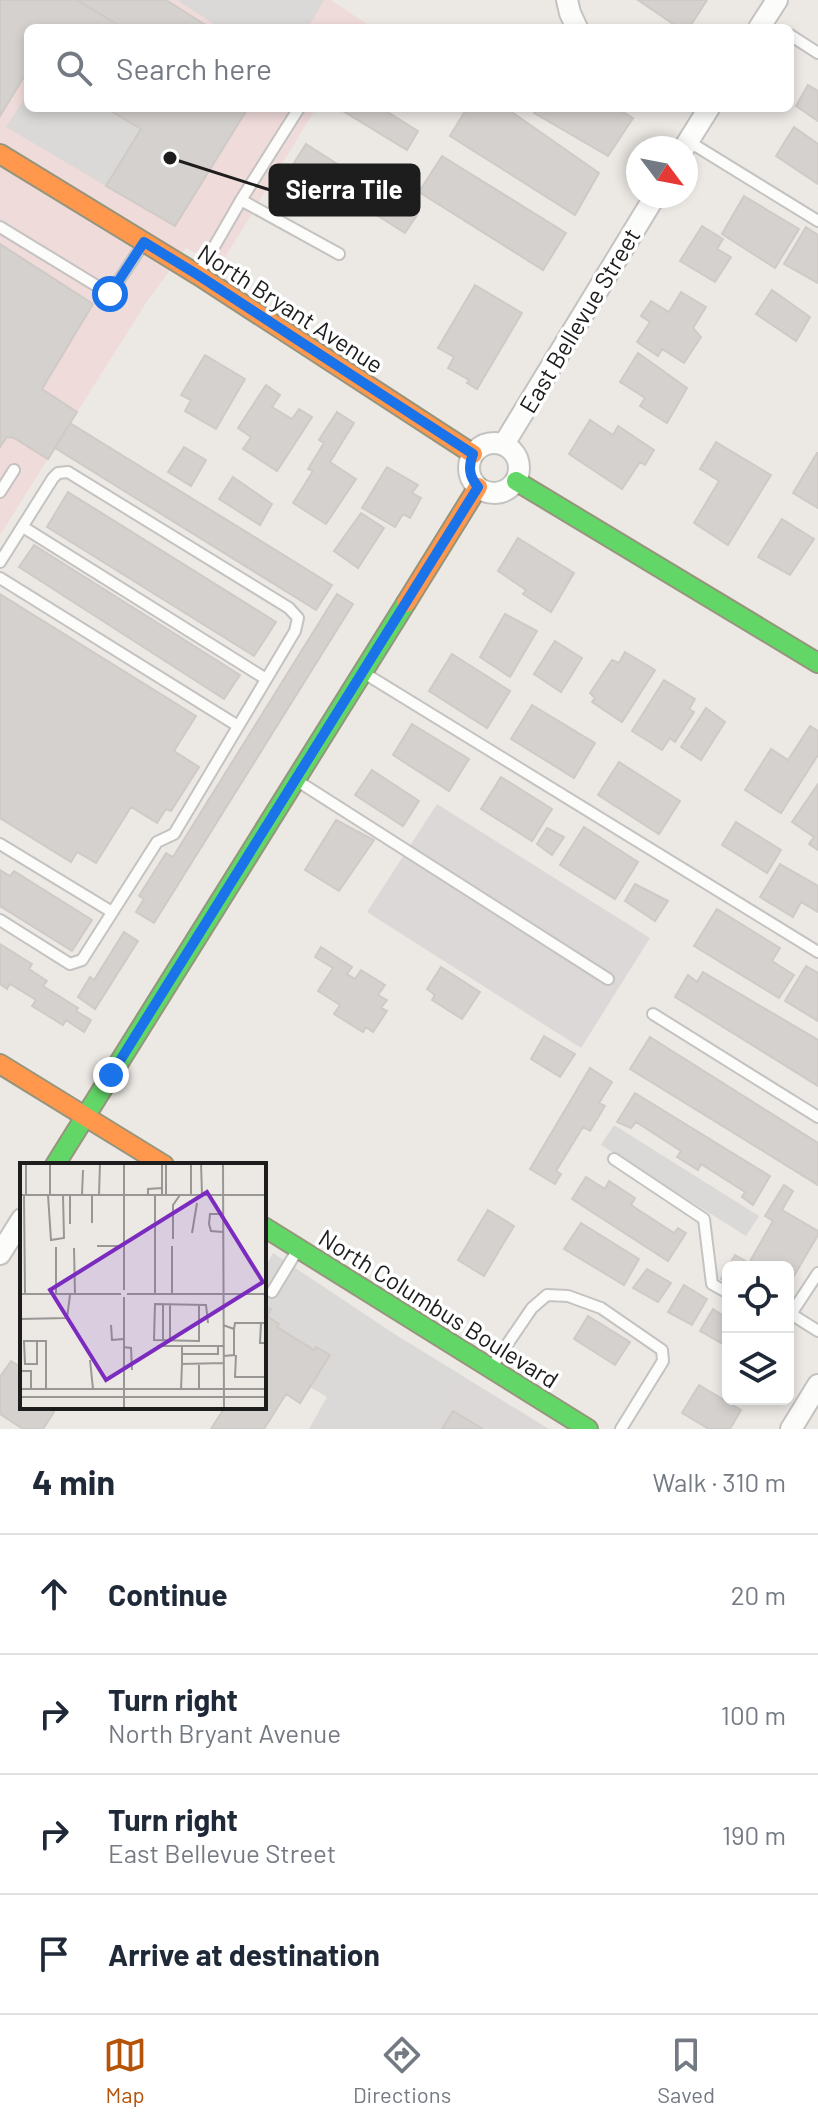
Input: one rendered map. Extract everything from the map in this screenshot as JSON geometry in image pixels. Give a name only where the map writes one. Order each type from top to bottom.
[{"type":"street","points":[[567,0],[575,24]]},
{"type":"street","points":[[767,24],[777,0]]},
{"type":"street","points":[[690,136],[703,112]]},
{"type":"street","name":"North Bryant Avenue","points":[[0,154],[198,275],[473,454]]},
{"type":"street","name":"East Bellevue Street","points":[[504,444],[648,208]]},
{"type":"street","points":[[486,443],[504,444],[510,447],[520,467],[516,481],[505,491],[491,493],[478,487],[469,468],[473,454],[486,443]]},
{"type":"street","points":[[516,481],[813,656]]},
{"type":"street","points":[[56,1163],[478,487]]},
{"type":"street","points":[[0,1064],[161,1163]]},
{"type":"street","points":[[0,1254],[20,1222]]},
{"type":"street","name":"North Columbus Boulevard","points":[[266,1228],[588,1429]]},
{"type":"street","points":[[791,1429],[818,1385]]},
{"type":"lane","points":[[794,38],[818,53]]},
{"type":"lane","points":[[198,275],[296,112]]},
{"type":"lane","points":[[698,151],[818,221]]},
{"type":"lane","points":[[241,200],[339,254]]},
{"type":"lane","points":[[0,227],[110,294],[144,242]]},
{"type":"lane","points":[[0,492],[14,470]]},
{"type":"lane","points":[[0,562],[58,473],[68,472],[289,608],[298,618],[295,631],[174,834],[157,842],[82,960],[70,964],[0,920]]},
{"type":"lane","points":[[23,527],[266,679]]},
{"type":"lane","points":[[0,578],[238,726]]},
{"type":"lane","points":[[364,673],[818,952]]},
{"type":"lane","points":[[295,779],[608,979]]},
{"type":"lane","points":[[0,844],[112,912]]},
{"type":"lane","points":[[653,1014],[818,1117]]},
{"type":"lane","points":[[614,1159],[704,1219],[712,1284],[722,1290]]},
{"type":"lane","points":[[272,1292],[298,1248]]},
{"type":"lane","points":[[794,1307],[818,1273]]},
{"type":"lane","points":[[491,1368],[532,1308],[547,1295],[568,1296],[601,1308],[662,1350],[663,1361],[621,1429]]},
{"type":"lane","points":[[794,1317],[818,1331]]},
{"type":"shaded area","points":[[0,0],[331,0],[367,24],[24,24],[24,112],[314,112],[220,266],[186,248],[144,306],[0,535]]},
{"type":"shaded area","points":[[177,0],[324,0],[310,24],[214,24]]},
{"type":"shaded area","points":[[24,99],[24,112],[113,112],[141,129],[106,186],[6,127]]},
{"type":"shaded area","points":[[437,804],[650,938],[581,1048],[367,912]]},
{"type":"shaded area","points":[[614,1125],[759,1216],[746,1236],[601,1145]]},
{"type":"shaded area","points":[[273,1253],[461,1375],[429,1429],[309,1429],[327,1397],[310,1387],[329,1355],[316,1347],[314,1350],[277,1327],[267,1316],[271,1309],[266,1306],[266,1265]]},
{"type":"shaded area","points":[[399,1337],[549,1429],[343,1429]]},
{"type":"building","points":[[0,0],[77,0],[116,24],[24,24],[24,77],[0,116]]},
{"type":"building","points":[[77,0],[166,0],[204,24],[116,24]]},
{"type":"building","points":[[638,0],[707,0],[692,24],[673,24]]},
{"type":"building","points":[[808,85],[818,91],[818,121],[796,106]]},
{"type":"building","points":[[113,112],[246,112],[175,226],[106,186],[141,129]]},
{"type":"building","points":[[345,112],[387,112],[418,131],[407,150]]},
{"type":"building","points":[[465,112],[512,112],[599,173],[575,215],[450,136]]},
{"type":"building","points":[[623,112],[633,118],[608,156],[534,113]]},
{"type":"building","points":[[794,127],[818,144],[818,184],[776,156]]},
{"type":"building","points":[[306,144],[417,215],[405,233],[294,163]]},
{"type":"building","points":[[442,156],[566,233],[543,270],[419,192]]},
{"type":"building","points":[[744,196],[799,229],[775,268],[722,234]]},
{"type":"building","points":[[702,226],[723,239],[717,249],[731,257],[715,282],[680,261]]},
{"type":"building","points":[[806,227],[818,235],[818,283],[784,264]]},
{"type":"building","points":[[0,244],[93,304],[42,389],[77,412],[48,459],[14,438],[7,437],[0,447]]},
{"type":"building","points":[[475,285],[522,313],[477,389],[467,383],[469,380],[448,368],[454,357],[438,348]]},
{"type":"building","points":[[772,290],[810,317],[796,341],[756,314]]},
{"type":"building","points":[[681,292],[706,307],[693,328],[701,337],[684,363],[662,349],[658,356],[637,342],[650,322],[641,316],[651,301],[669,312]]},
{"type":"building","points":[[638,353],[687,388],[667,423],[640,406],[645,398],[620,382]]},
{"type":"building","points":[[205,355],[245,379],[216,429],[185,411],[191,400],[181,395]]},
{"type":"building","points":[[266,385],[280,395],[272,407],[292,419],[299,409],[312,417],[277,471],[243,449],[251,437],[238,428]]},
{"type":"building","points":[[337,412],[354,423],[330,462],[356,479],[326,524],[293,503],[313,471],[308,469],[324,443],[319,440]]},
{"type":"building","points":[[590,420],[613,435],[618,426],[654,450],[645,465],[640,462],[622,489],[569,454]]},
{"type":"building","points":[[70,423],[332,585],[316,610],[55,448]]},
{"type":"building","points":[[716,442],[771,475],[728,545],[694,523],[719,481],[700,469]]},
{"type":"building","points":[[184,447],[206,460],[191,486],[168,472]]},
{"type":"building","points":[[818,453],[818,508],[793,493]]},
{"type":"building","points":[[387,467],[418,485],[412,493],[421,498],[410,518],[403,514],[395,527],[362,508]]},
{"type":"building","points":[[233,477],[272,504],[260,525],[219,499]]},
{"type":"building","points":[[68,492],[276,622],[254,656],[47,527]]},
{"type":"building","points":[[361,513],[384,528],[358,568],[334,551]]},
{"type":"building","points":[[782,519],[814,539],[790,575],[758,557]]},
{"type":"building","points":[[518,538],[574,573],[551,612],[523,594],[526,590],[498,571]]},
{"type":"building","points":[[34,545],[240,675],[224,699],[19,567]]},
{"type":"building","points":[[0,594],[196,716],[174,751],[199,767],[171,811],[166,809],[157,823],[131,807],[96,863],[77,852],[71,862],[0,818]]},
{"type":"building","points":[[337,594],[353,604],[154,923],[136,912],[144,899],[139,896],[166,853],[173,857]]},
{"type":"building","points":[[505,614],[537,631],[510,677],[480,657]]},
{"type":"building","points":[[555,641],[582,658],[561,692],[534,674]]},
{"type":"building","points":[[625,652],[655,670],[622,722],[592,702],[595,698],[590,693],[612,660],[619,663]]},
{"type":"building","points":[[452,654],[510,691],[487,728],[429,691]]},
{"type":"building","points":[[664,680],[695,699],[689,709],[694,712],[675,742],[670,738],[662,750],[632,731]]},
{"type":"building","points":[[532,705],[595,743],[574,778],[511,739]]},
{"type":"building","points":[[706,708],[725,722],[701,760],[681,747]]},
{"type":"building","points":[[412,724],[469,759],[449,791],[393,755]]},
{"type":"building","points":[[810,726],[818,731],[818,755],[781,813],[745,790],[771,749],[788,760]]},
{"type":"building","points":[[619,762],[680,801],[659,834],[598,795]]},
{"type":"building","points":[[372,770],[419,801],[403,826],[355,795]]},
{"type":"building","points":[[501,777],[552,809],[532,841],[481,809]]},
{"type":"building","points":[[818,784],[818,850],[809,844],[814,837],[792,822]]},
{"type":"building","points":[[336,820],[374,840],[339,891],[305,870]]},
{"type":"building","points":[[736,822],[781,850],[767,873],[722,845]]},
{"type":"building","points":[[584,827],[638,862],[615,899],[560,865]]},
{"type":"building","points":[[547,828],[564,837],[552,855],[537,844]]},
{"type":"building","points":[[780,864],[818,886],[818,912],[801,902],[793,917],[760,897]]},
{"type":"building","points":[[0,870],[10,876],[14,871],[92,920],[72,951],[0,906]]},
{"type":"building","points":[[635,884],[668,901],[655,921],[625,901]]},
{"type":"building","points":[[717,909],[780,948],[772,961],[794,975],[779,998],[694,946]]},
{"type":"building","points":[[124,932],[138,941],[95,1009],[78,997],[90,977],[94,980]]},
{"type":"building","points":[[0,944],[32,964],[29,969],[47,981],[43,986],[91,1020],[84,1032],[66,1020],[63,1025],[32,1006],[36,1000],[10,984],[7,989],[0,984]]},
{"type":"building","points":[[321,947],[352,967],[347,974],[355,979],[361,970],[385,985],[378,995],[387,1000],[381,1008],[387,1011],[373,1032],[366,1027],[363,1032],[334,1014],[340,1005],[318,991],[333,968],[315,957]]},
{"type":"building","points":[[806,966],[818,973],[818,1021],[785,1001]]},
{"type":"building","points":[[441,967],[480,992],[462,1019],[432,1000],[435,995],[427,989]]},
{"type":"building","points":[[703,972],[818,1040],[818,1086],[675,997],[688,975],[697,982]]},
{"type":"building","points":[[544,1036],[575,1054],[560,1077],[531,1059]]},
{"type":"building","points":[[650,1037],[818,1143],[818,1185],[630,1069]]},
{"type":"building","points":[[590,1068],[612,1082],[599,1103],[605,1106],[590,1131],[583,1127],[556,1171],[561,1174],[555,1184],[530,1169]]},
{"type":"building","points":[[635,1093],[770,1176],[753,1205],[742,1197],[745,1192],[701,1164],[698,1170],[677,1157],[681,1151],[636,1122],[631,1128],[617,1122]]},
{"type":"building","points":[[586,1177],[605,1189],[609,1181],[635,1198],[631,1205],[674,1233],[678,1228],[686,1233],[668,1261],[572,1199]]},
{"type":"building","points":[[784,1185],[793,1191],[782,1210],[818,1231],[794,1276],[794,1261],[750,1261],[773,1221],[765,1216]]},
{"type":"building","points":[[488,1210],[514,1226],[484,1276],[458,1260]]},
{"type":"building","points":[[581,1223],[639,1259],[624,1285],[564,1249]]},
{"type":"building","points":[[735,1255],[746,1261],[732,1261]]},
{"type":"building","points":[[647,1269],[671,1283],[658,1302],[633,1288]]},
{"type":"building","points":[[684,1285],[707,1299],[692,1325],[668,1312]]},
{"type":"building","points":[[266,1306],[271,1309],[267,1316],[279,1324],[277,1327],[314,1350],[316,1347],[330,1355],[300,1403],[286,1394],[264,1429],[211,1429],[224,1409],[266,1409]]},
{"type":"building","points":[[713,1309],[722,1315],[721,1343],[700,1331]]},
{"type":"building","points":[[588,1316],[630,1342],[615,1365],[574,1339]]},
{"type":"building","points":[[11,1361],[20,1367],[20,1409],[50,1409],[54,1412],[43,1429],[23,1429],[0,1414],[0,1377]]},
{"type":"building","points":[[699,1385],[722,1399],[722,1405],[733,1405],[741,1410],[730,1429],[709,1429],[682,1413]]},
{"type":"building","points":[[453,1411],[483,1429],[442,1429]]},
{"type":"traffic: fast","points":[[516,481],[818,663]]},
{"type":"traffic: fast","points":[[56,1163],[406,603]]},
{"type":"traffic: fast","points":[[266,1228],[588,1429]]},
{"type":"traffic: slow","points":[[0,154],[198,275],[473,454]]},
{"type":"traffic: slow","points":[[406,603],[478,487]]},
{"type":"traffic: slow","points":[[0,1064],[161,1163]]},
{"type":"place","name":"Sierra Tile","points":[[170,158]]},
{"type":"route","points":[[110,294],[144,242],[473,454],[470,475],[478,487],[111,1075]]}]
